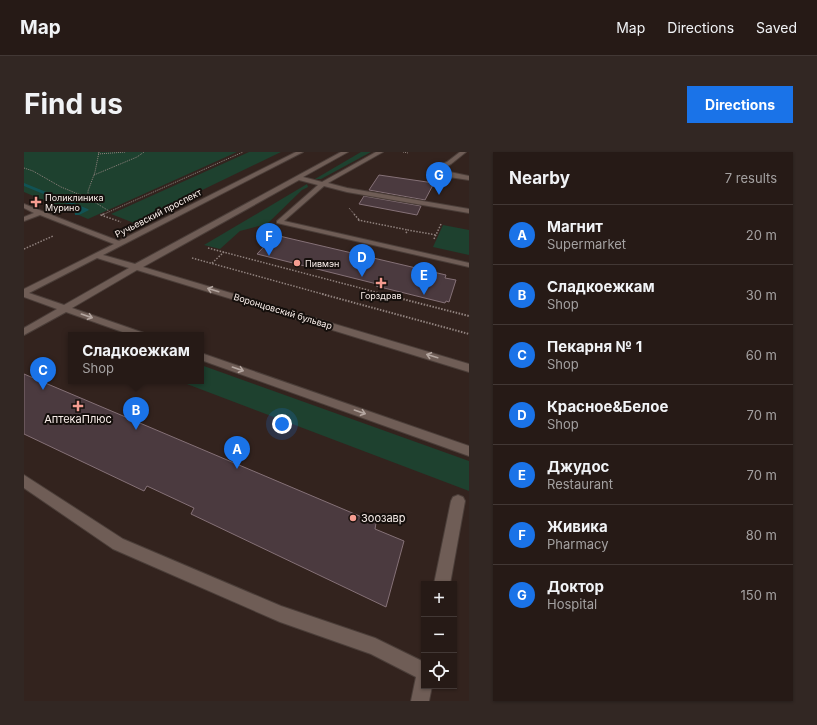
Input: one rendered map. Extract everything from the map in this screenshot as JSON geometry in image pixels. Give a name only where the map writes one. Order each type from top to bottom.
[{"type":"street","name":"Ручьевский проспект","points":[[24,293],[119,243],[300,152]]},
{"type":"street","points":[[24,332],[136,267],[345,152]]},
{"type":"street","points":[[380,152],[321,185],[279,222],[469,265]]},
{"type":"street","points":[[463,152],[449,163],[437,168],[437,171],[449,175],[469,178]]},
{"type":"street","points":[[299,178],[321,185],[469,211]]},
{"type":"street","points":[[24,206],[74,227],[119,243]]},
{"type":"street","points":[[24,219],[40,213]]},
{"type":"street","name":"Воронцовский бульвар","points":[[96,255],[469,368]]},
{"type":"street","points":[[24,293],[132,332]]},
{"type":"street","points":[[204,357],[469,451]]},
{"type":"street","points":[[24,481],[118,544],[280,614],[375,647],[421,670]]},
{"type":"street","points":[[443,581],[458,501]]},
{"type":"street","points":[[420,701],[422,689]]},
{"type":"path","points":[[88,198],[87,192],[94,175],[99,152]]},
{"type":"path","points":[[98,154],[126,152]]},
{"type":"path","points":[[94,175],[138,157],[144,152]]},
{"type":"path","points":[[122,222],[101,215],[243,152]]},
{"type":"path","points":[[403,152],[408,153]]},
{"type":"path","points":[[24,168],[33,171],[61,187],[88,198],[109,211]]},
{"type":"path","points":[[358,219],[408,230]]},
{"type":"path","points":[[424,254],[426,250],[430,249],[441,224],[448,225]]},
{"type":"path","points":[[206,247],[469,316]]},
{"type":"path","points":[[212,263],[225,252]]},
{"type":"path","points":[[190,257],[469,334]]},
{"type":"green space","points":[[24,152],[237,152],[88,219],[24,192]]},
{"type":"green space","points":[[249,152],[281,152],[134,223],[111,214]]},
{"type":"green space","points":[[361,152],[371,152],[321,179],[315,179]]},
{"type":"green space","points":[[307,184],[308,187],[302,190],[267,224],[240,231],[220,249],[204,245]]},
{"type":"green space","points":[[443,225],[469,230],[469,255],[433,247]]},
{"type":"green space","points":[[204,366],[469,461],[469,491],[187,384],[204,384]]},
{"type":"building","points":[[379,175],[434,183],[425,200],[369,190]]},
{"type":"building","points":[[364,196],[421,206],[417,215],[359,204]]},
{"type":"building","points":[[275,235],[446,275],[445,278],[456,280],[449,302],[446,301],[445,303],[376,286],[377,284],[257,254]]},
{"type":"building","points":[[24,374],[376,523],[375,529],[404,541],[386,607],[191,514],[194,508],[147,486],[144,491],[24,434]]},
{"type":"waterway","points":[[24,184],[86,210],[77,214]]},
{"type":"place","name":"Доктор","points":[[439,195]]},
{"type":"place","name":"Поликлиника Мурино","points":[[36,202]]},
{"type":"place","name":"Живика","points":[[269,256]]},
{"type":"place","name":"Пивмэн","points":[[297,263]]},
{"type":"place","name":"Красное&Белое","points":[[362,277]]},
{"type":"place","name":"Горздрав","points":[[381,283]]},
{"type":"place","name":"Джудос","points":[[424,295]]},
{"type":"place","name":"Пекарня № 1","points":[[43,390]]},
{"type":"place","name":"АптекаПлюс","points":[[78,406]]},
{"type":"place","name":"Сладкоежкам","points":[[136,430]]},
{"type":"place","name":"Магнит","points":[[237,469]]},
{"type":"place","name":"Зоозавр","points":[[353,518]]}]
